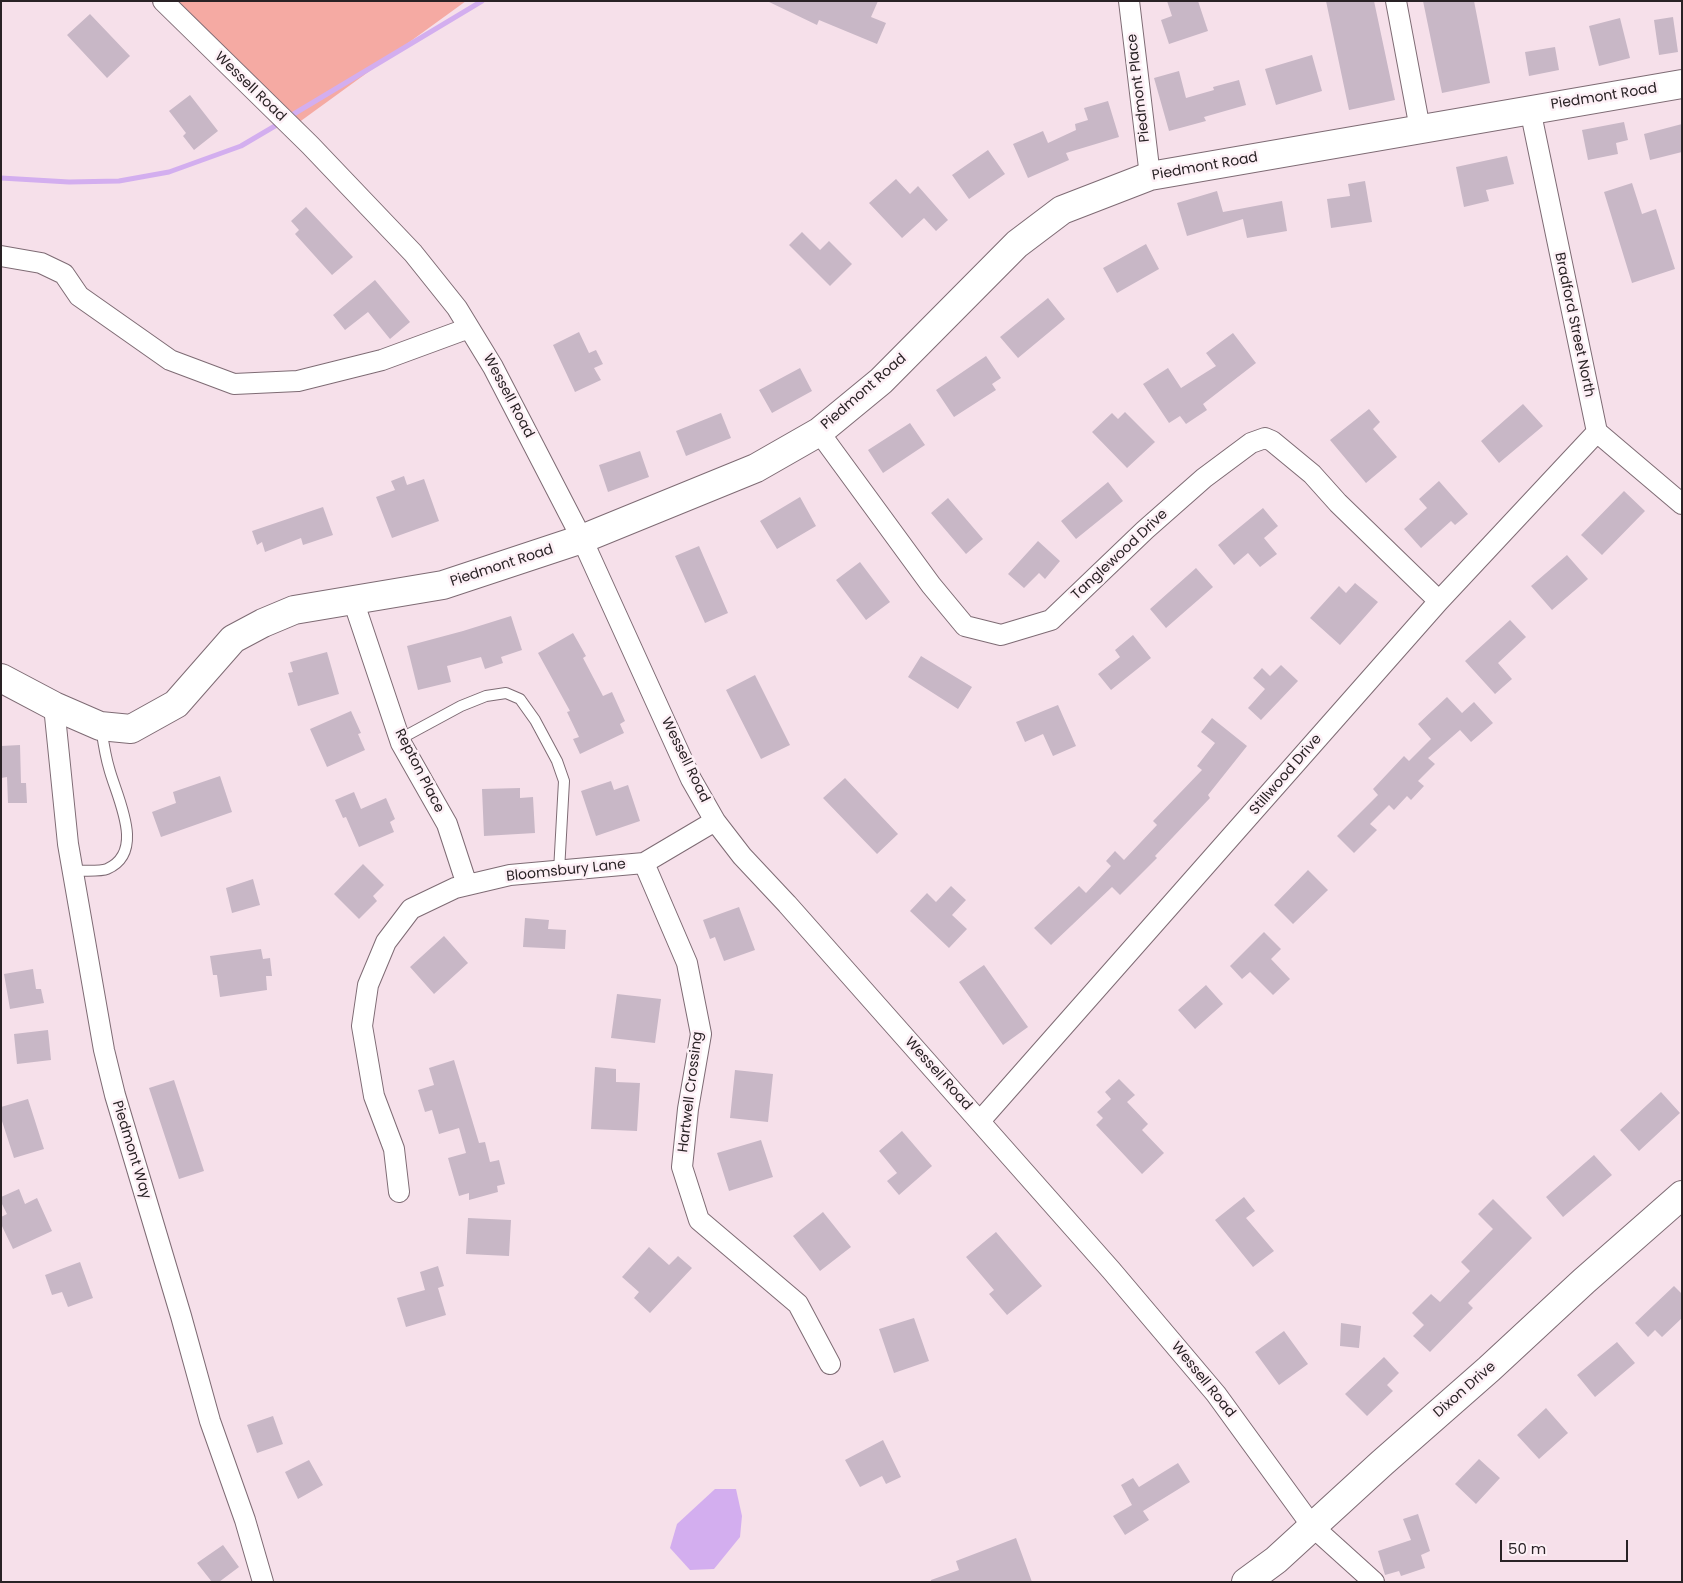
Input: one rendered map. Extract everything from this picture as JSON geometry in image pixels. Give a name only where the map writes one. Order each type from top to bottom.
[{"type":"street","name":"Wessell Road","points":[[163,1],[310,146],[413,253],[457,308],[493,367],[582,539],[691,779],[715,821],[742,856],[787,904],[1112,1270],[1216,1394],[1312,1526],[1374,1582]]},
{"type":"street","name":"Piedmont Place","points":[[1128,1],[1150,176]]},
{"type":"street","points":[[1396,1],[1420,129]]},
{"type":"street","name":"Piedmont Road","points":[[1,678],[54,706],[100,726],[131,729],[176,704],[233,640],[263,623],[294,610],[443,585],[582,539],[756,468],[819,432],[881,382],[1017,244],[1062,210],[1150,176],[1682,84]]},
{"type":"street","name":"Bradford Street North","points":[[1530,109],[1596,432]]},
{"type":"street","points":[[1,256],[40,263],[64,274],[80,296],[170,360],[234,384],[298,381],[382,360],[469,328]]},
{"type":"street","name":"Tanglewood Drive","points":[[819,432],[931,585],[965,626],[1001,635],[1051,620],[1145,530],[1204,478],[1251,443],[1265,438],[1272,441],[1312,474],[1338,503],[1439,601]]},
{"type":"street","points":[[1596,432],[1682,504]]},
{"type":"street","name":"Stillwood Drive","points":[[980,1122],[1439,601],[1596,432]]},
{"type":"street","name":"Repton Place","points":[[353,600],[400,739],[447,824],[467,885]]},
{"type":"street","name":"Piedmont Way","points":[[54,706],[68,844],[104,1050],[115,1094],[210,1421],[245,1520],[263,1582]]},
{"type":"street","name":"Bloomsbury Lane","points":[[399,1192],[394,1149],[374,1096],[362,1026],[368,985],[386,942],[411,909],[454,888],[510,875],[644,864],[715,821]]},
{"type":"street","name":"Hartwell Crossing","points":[[644,864],[687,963],[701,1034],[688,1109],[682,1167],[698,1220],[798,1304],[830,1364]]},
{"type":"street","name":"Dixon Drive","points":[[1246,1582],[1276,1560],[1584,1281],[1682,1195]]},
{"type":"lane","points":[[400,739],[460,706],[486,696],[506,693],[520,699],[535,720],[557,761],[564,781],[559,871]]},
{"type":"lane","points":[[73,870],[106,870],[120,860],[127,842],[126,817],[109,769],[100,726]]},
{"type":"shaded area","points":[[169,1],[466,1],[298,123]]},
{"type":"shaded area","points":[[715,1489],[736,1489],[742,1516],[740,1537],[714,1569],[690,1570],[670,1548],[677,1524]]},
{"type":"building","points":[[767,1],[878,1],[871,17],[886,23],[877,44],[819,20],[817,25]]},
{"type":"building","points":[[1167,1],[1198,1],[1208,31],[1169,44],[1161,20],[1172,16]]},
{"type":"building","points":[[1326,1],[1374,1],[1395,100],[1349,110]]},
{"type":"building","points":[[1423,1],[1474,1],[1490,83],[1442,93]]},
{"type":"building","points":[[90,14],[130,56],[107,78],[67,35]]},
{"type":"building","points":[[1673,17],[1678,52],[1659,55],[1654,20]]},
{"type":"building","points":[[1620,18],[1630,58],[1599,66],[1589,26]]},
{"type":"building","points":[[1555,47],[1559,70],[1529,76],[1525,52]]},
{"type":"building","points":[[1312,55],[1322,91],[1276,105],[1265,69]]},
{"type":"building","points":[[1179,71],[1186,98],[1214,90],[1213,87],[1239,80],[1246,105],[1204,117],[1206,121],[1169,131],[1154,78]]},
{"type":"building","points":[[190,95],[218,131],[194,150],[183,136],[186,133],[169,111]]},
{"type":"building","points":[[1108,101],[1119,137],[1066,153],[1069,160],[1028,178],[1013,144],[1043,131],[1048,143],[1076,130],[1075,124],[1088,120],[1084,108]]},
{"type":"building","points":[[1624,122],[1628,140],[1616,143],[1618,154],[1588,160],[1582,130]]},
{"type":"building","points":[[1682,124],[1682,152],[1650,160],[1644,134]]},
{"type":"building","points":[[988,150],[1005,174],[969,199],[952,175]]},
{"type":"building","points":[[1507,156],[1514,184],[1486,190],[1489,201],[1464,207],[1456,167]]},
{"type":"building","points":[[896,179],[910,194],[918,186],[948,220],[936,231],[924,218],[902,238],[869,203]]},
{"type":"building","points":[[1365,181],[1372,222],[1331,228],[1327,199],[1350,196],[1348,184]]},
{"type":"building","points":[[1632,183],[1642,214],[1656,209],[1675,269],[1632,283],[1604,192]]},
{"type":"building","points":[[1217,191],[1223,212],[1282,201],[1287,231],[1247,238],[1243,219],[1187,236],[1177,203]]},
{"type":"building","points":[[306,207],[353,257],[332,275],[295,234],[299,230],[291,221]]},
{"type":"building","points":[[802,232],[820,250],[829,241],[852,264],[830,286],[789,245]]},
{"type":"building","points":[[1146,244],[1159,269],[1117,293],[1103,268]]},
{"type":"building","points":[[375,280],[410,322],[390,339],[368,312],[345,330],[333,315]]},
{"type":"building","points":[[1048,298],[1065,319],[1018,358],[1000,337]]},
{"type":"building","points":[[579,332],[589,353],[596,350],[603,364],[594,368],[601,380],[575,392],[553,345]]},
{"type":"building","points":[[1233,333],[1256,363],[1203,404],[1207,410],[1186,424],[1180,416],[1169,423],[1143,384],[1168,368],[1181,388],[1216,366],[1206,353]]},
{"type":"building","points":[[986,356],[1001,378],[992,384],[996,390],[954,417],[936,390]]},
{"type":"building","points":[[800,368],[812,391],[772,413],[759,390]]},
{"type":"building","points":[[1523,404],[1543,426],[1499,463],[1481,441]]},
{"type":"building","points":[[1369,409],[1380,422],[1373,429],[1397,457],[1366,483],[1330,440]]},
{"type":"building","points":[[1125,412],[1155,442],[1127,468],[1092,432],[1112,413],[1118,419]]},
{"type":"building","points":[[721,413],[731,438],[686,456],[676,431]]},
{"type":"building","points":[[910,423],[925,445],[883,473],[868,450]]},
{"type":"building","points":[[640,451],[649,477],[608,492],[599,465]]},
{"type":"building","points":[[404,476],[407,485],[424,479],[439,521],[392,538],[376,497],[395,490],[391,481]]},
{"type":"building","points":[[1439,481],[1468,514],[1455,525],[1451,521],[1421,548],[1404,529],[1427,508],[1419,499]]},
{"type":"building","points":[[1108,482],[1123,501],[1076,539],[1061,521]]},
{"type":"building","points":[[1624,491],[1645,511],[1602,555],[1581,535]]},
{"type":"building","points":[[800,497],[816,526],[777,549],[760,521]]},
{"type":"building","points":[[948,498],[983,539],[966,554],[931,513]]},
{"type":"building","points":[[323,507],[333,535],[303,545],[301,538],[265,552],[262,542],[257,545],[252,531]]},
{"type":"building","points":[[1263,508],[1278,526],[1264,538],[1277,554],[1260,567],[1248,553],[1234,565],[1218,545]]},
{"type":"building","points":[[1038,541],[1060,561],[1045,579],[1039,573],[1024,588],[1008,574]]},
{"type":"building","points":[[699,546],[728,613],[705,623],[675,556]]},
{"type":"building","points":[[1567,555],[1588,579],[1552,610],[1531,586]]},
{"type":"building","points":[[860,562],[890,602],[866,620],[836,580]]},
{"type":"building","points":[[1196,568],[1213,587],[1166,628],[1150,609]]},
{"type":"building","points":[[1355,583],[1378,602],[1340,645],[1310,618],[1339,586],[1346,593]]},
{"type":"building","points":[[511,616],[522,650],[501,657],[503,663],[485,669],[481,657],[447,666],[451,682],[418,690],[407,646]]},
{"type":"building","points":[[1510,620],[1526,637],[1498,663],[1512,679],[1495,694],[1465,661]]},
{"type":"building","points":[[573,633],[586,656],[583,658],[603,696],[612,692],[625,721],[620,724],[624,733],[580,754],[573,739],[579,737],[567,712],[570,711],[538,653]]},
{"type":"building","points":[[1133,635],[1151,658],[1111,690],[1098,674],[1120,657],[1115,650]]},
{"type":"building","points":[[327,652],[339,694],[298,706],[288,673],[293,672],[290,662]]},
{"type":"building","points":[[921,656],[972,687],[958,709],[908,677]]},
{"type":"building","points":[[1281,665],[1298,681],[1261,720],[1248,708],[1265,689],[1253,678],[1262,668],[1270,676]]},
{"type":"building","points":[[755,675],[790,745],[761,759],[726,690]]},
{"type":"building","points":[[1447,697],[1462,713],[1474,702],[1493,723],[1471,742],[1460,730],[1428,758],[1435,764],[1418,781],[1424,786],[1411,800],[1407,796],[1394,810],[1389,805],[1370,824],[1377,830],[1354,853],[1337,836],[1378,795],[1373,789],[1404,756],[1409,761],[1431,739],[1418,724]]},
{"type":"building","points":[[1058,705],[1076,746],[1053,756],[1043,734],[1025,742],[1016,722]]},
{"type":"building","points":[[351,711],[361,733],[358,734],[365,750],[327,767],[310,729]]},
{"type":"building","points":[[1212,718],[1247,746],[1208,795],[1210,798],[1155,856],[1157,858],[1120,895],[1112,887],[1051,945],[1034,928],[1079,886],[1086,893],[1111,866],[1106,861],[1115,851],[1124,860],[1157,825],[1153,821],[1202,770],[1197,766],[1215,743],[1201,732]]},
{"type":"building","points":[[20,745],[21,783],[26,783],[27,803],[8,803],[7,777],[1,778],[1,746]]},
{"type":"building","points":[[220,776],[232,812],[161,837],[152,812],[176,803],[173,792]]},
{"type":"building","points":[[845,778],[898,834],[877,854],[823,798]]},
{"type":"building","points":[[611,781],[614,790],[628,785],[640,821],[596,836],[581,791]]},
{"type":"building","points":[[520,788],[520,798],[533,797],[535,833],[484,836],[482,789]]},
{"type":"building","points":[[354,792],[361,809],[386,798],[395,819],[390,822],[394,832],[359,847],[346,817],[343,818],[335,800]]},
{"type":"building","points":[[363,864],[384,885],[373,896],[377,901],[359,919],[334,894]]},
{"type":"building","points":[[1308,870],[1328,890],[1293,924],[1274,905]]},
{"type":"building","points":[[253,879],[260,905],[232,913],[226,888]]},
{"type":"building","points":[[951,886],[966,900],[952,915],[967,929],[949,948],[910,911],[927,893],[936,902]]},
{"type":"building","points":[[739,907],[755,950],[724,961],[715,937],[710,939],[703,920]]},
{"type":"building","points":[[525,918],[549,920],[548,929],[566,930],[565,949],[523,947]]},
{"type":"building","points":[[1264,932],[1281,949],[1271,959],[1290,979],[1273,995],[1250,972],[1242,979],[1230,966]]},
{"type":"building","points":[[444,936],[468,963],[434,994],[410,967]]},
{"type":"building","points":[[261,949],[263,959],[270,958],[272,976],[266,976],[267,990],[220,997],[217,975],[213,975],[210,956]]},
{"type":"building","points":[[984,965],[1028,1027],[1003,1045],[959,982]]},
{"type":"building","points":[[33,969],[36,989],[41,989],[44,1003],[10,1009],[4,974]]},
{"type":"building","points":[[1206,985],[1223,1004],[1195,1029],[1178,1010]]},
{"type":"building","points":[[617,994],[661,999],[655,1043],[611,1038]]},
{"type":"building","points":[[48,1030],[51,1060],[17,1064],[14,1034]]},
{"type":"building","points":[[454,1060],[479,1143],[485,1142],[490,1162],[499,1160],[505,1184],[497,1186],[498,1192],[469,1200],[469,1193],[459,1196],[448,1158],[466,1153],[459,1128],[439,1134],[432,1110],[425,1112],[418,1090],[434,1085],[429,1068]]},
{"type":"building","points":[[595,1067],[616,1069],[616,1082],[640,1083],[637,1131],[591,1129]]},
{"type":"building","points":[[735,1070],[773,1074],[768,1122],[730,1118]]},
{"type":"building","points":[[1119,1079],[1135,1095],[1127,1102],[1148,1124],[1142,1130],[1164,1153],[1142,1174],[1096,1125],[1103,1118],[1097,1112],[1111,1099],[1105,1092]]},
{"type":"building","points":[[174,1080],[204,1171],[179,1179],[149,1088]]},
{"type":"building","points":[[1661,1092],[1680,1113],[1639,1151],[1620,1130]]},
{"type":"building","points":[[28,1099],[44,1149],[14,1158],[1,1118],[1,1107]]},
{"type":"building","points":[[902,1131],[932,1166],[899,1195],[887,1181],[897,1173],[879,1151]]},
{"type":"building","points":[[761,1140],[773,1177],[729,1191],[717,1153]]},
{"type":"building","points":[[1594,1155],[1612,1175],[1563,1217],[1546,1197]]},
{"type":"building","points":[[19,1189],[25,1204],[37,1198],[52,1231],[13,1249],[1,1224],[1,1217],[7,1214],[1,1202],[1,1197]]},
{"type":"building","points":[[1244,1197],[1255,1211],[1246,1218],[1274,1251],[1253,1267],[1215,1220]]},
{"type":"building","points":[[1493,1199],[1532,1238],[1468,1303],[1473,1308],[1430,1352],[1413,1336],[1424,1325],[1412,1313],[1431,1294],[1440,1302],[1470,1271],[1461,1262],[1493,1229],[1478,1214]]},
{"type":"building","points":[[823,1212],[851,1247],[820,1271],[793,1236]]},
{"type":"building","points":[[468,1218],[511,1220],[509,1256],[466,1254]]},
{"type":"building","points":[[996,1232],[1042,1286],[1007,1315],[989,1294],[994,1290],[966,1257]]},
{"type":"building","points":[[649,1247],[669,1265],[678,1256],[692,1268],[650,1313],[634,1298],[639,1292],[622,1277]]},
{"type":"building","points":[[80,1262],[93,1298],[68,1307],[62,1292],[52,1295],[45,1275]]},
{"type":"building","points":[[438,1266],[444,1286],[438,1288],[446,1315],[406,1327],[397,1298],[425,1290],[420,1272]]},
{"type":"building","points":[[1674,1286],[1682,1294],[1682,1318],[1662,1337],[1655,1330],[1648,1337],[1635,1323]]},
{"type":"building","points":[[914,1318],[929,1361],[894,1373],[879,1329]]},
{"type":"building","points":[[1341,1323],[1361,1326],[1359,1348],[1340,1346]]},
{"type":"building","points":[[1284,1331],[1308,1364],[1279,1385],[1255,1352]]},
{"type":"building","points":[[1617,1342],[1635,1363],[1595,1397],[1577,1375]]},
{"type":"building","points":[[1384,1357],[1399,1373],[1387,1385],[1393,1391],[1367,1416],[1345,1394]]},
{"type":"building","points":[[1546,1408],[1568,1433],[1539,1459],[1517,1435]]},
{"type":"building","points":[[273,1416],[283,1444],[257,1453],[247,1425]]},
{"type":"building","points":[[883,1440],[901,1477],[886,1484],[882,1476],[860,1487],[845,1460]]},
{"type":"building","points":[[1479,1459],[1500,1478],[1476,1504],[1455,1484]]},
{"type":"building","points":[[309,1460],[323,1485],[298,1499],[285,1472]]},
{"type":"building","points":[[1178,1463],[1190,1482],[1143,1511],[1149,1520],[1125,1535],[1113,1516],[1132,1505],[1121,1485],[1133,1478],[1139,1487]]},
{"type":"building","points":[[1418,1514],[1430,1551],[1421,1555],[1425,1568],[1401,1576],[1399,1571],[1385,1575],[1378,1551],[1411,1540],[1403,1519]]},
{"type":"building","points":[[1016,1538],[1032,1582],[931,1582],[931,1580],[959,1570],[956,1561]]},
{"type":"building","points":[[223,1545],[239,1567],[219,1582],[212,1582],[197,1563]]},
{"type":"waterway","points":[[287,118],[482,1]]},
{"type":"waterway","points":[[1,178],[69,182],[119,181],[169,172],[241,146],[280,123]]}]
